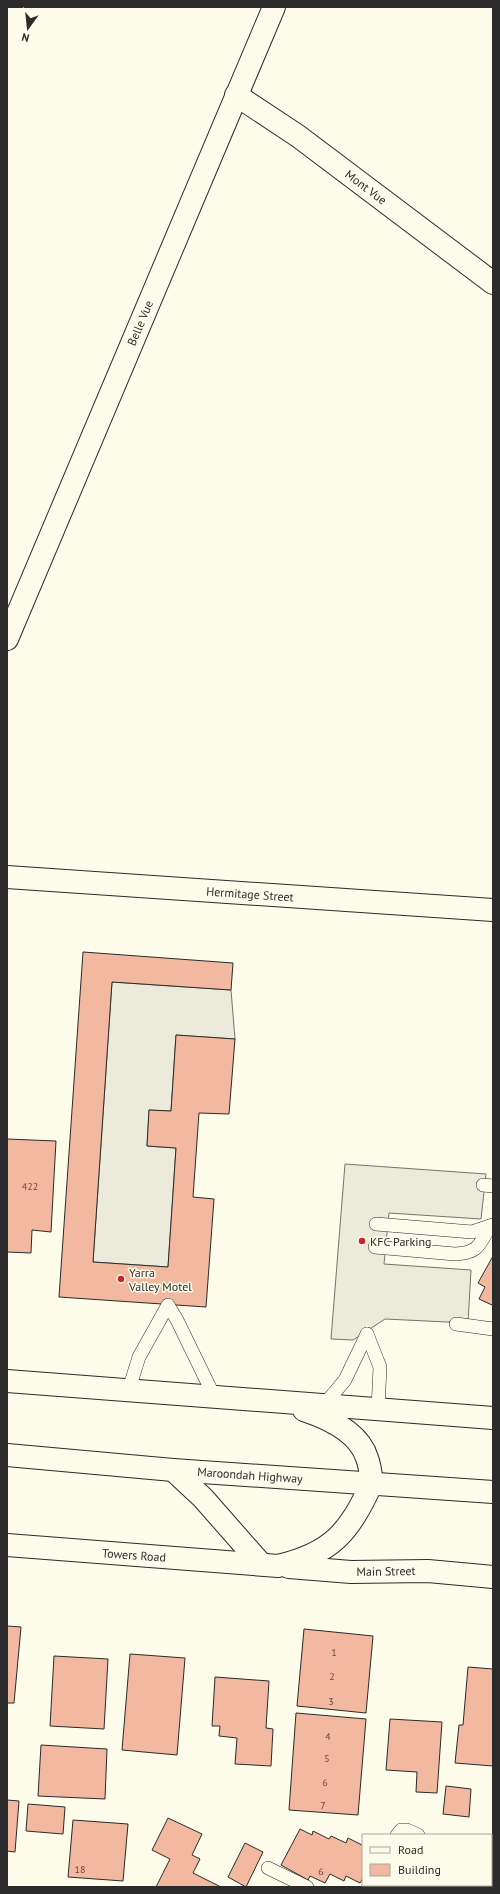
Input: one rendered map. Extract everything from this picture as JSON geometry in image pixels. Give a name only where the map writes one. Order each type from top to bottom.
[{"type":"main road","name":"Belle Vue","points":[[7,639],[274,7]]},
{"type":"main road","name":"Mont Vue","points":[[236,95],[304,140],[493,283]]},
{"type":"main road","name":"Hermitage Street","points":[[7,877],[493,910]]},
{"type":"main road","points":[[7,1381],[129,1389],[493,1418]]},
{"type":"main road","points":[[173,1470],[270,1565],[306,1558],[336,1539],[353,1522],[372,1483],[368,1459],[364,1450],[353,1437],[328,1420],[284,1402]]},
{"type":"main road","name":"Maroondah Highway","points":[[7,1455],[173,1470],[493,1492]]},
{"type":"main road","name":"Towers Road","points":[[7,1545],[270,1565]]},
{"type":"main road","name":"Main Street","points":[[270,1565],[351,1572],[428,1571],[493,1578]]},
{"type":"lane","points":[[376,1224],[472,1232],[492,1225]]},
{"type":"lane","points":[[375,1247],[464,1254],[476,1249],[492,1225]]},
{"type":"lane","points":[[129,1389],[139,1357],[168,1305],[178,1320],[214,1396]]},
{"type":"lane","points":[[456,1324],[493,1329]]},
{"type":"lane","points":[[324,1405],[345,1380],[368,1334],[380,1367],[378,1409]]},
{"type":"lane","points":[[398,1834],[401,1830],[407,1830],[416,1834]]},
{"type":"lane","points":[[268,1868],[307,1887]]},
{"type":"shaded area","points":[[112,982],[231,990],[235,1039],[176,1035],[171,1111],[149,1110],[147,1146],[176,1148],[168,1267],[93,1262]]},
{"type":"shaded area","name":"KFC Parking","points":[[345,1164],[486,1174],[481,1219],[389,1213],[384,1264],[471,1270],[468,1323],[385,1319],[353,1340],[331,1339]]},
{"type":"building","points":[[83,952],[233,963],[231,990],[112,982],[93,1262],[168,1267],[176,1148],[147,1146],[149,1110],[171,1111],[176,1035],[235,1039],[229,1114],[199,1113],[193,1197],[214,1199],[206,1307],[59,1297]]},
{"type":"building","points":[[7,1139],[56,1141],[51,1232],[32,1230],[31,1253],[7,1252]]},
{"type":"building","points":[[493,1256],[492,1305],[479,1299],[485,1287],[478,1283]]},
{"type":"building","points":[[7,1626],[21,1627],[14,1703],[7,1703]]},
{"type":"building","points":[[304,1629],[373,1636],[366,1713],[297,1706]]},
{"type":"building","points":[[130,1654],[185,1658],[177,1755],[122,1750]]},
{"type":"building","points":[[54,1656],[108,1659],[104,1729],[50,1726]]},
{"type":"building","points":[[468,1667],[493,1669],[493,1766],[455,1763],[459,1725],[463,1725]]},
{"type":"building","points":[[215,1677],[269,1681],[266,1728],[273,1729],[271,1766],[235,1764],[237,1738],[219,1736],[220,1726],[212,1726]]},
{"type":"building","points":[[296,1713],[366,1719],[358,1815],[289,1810]]},
{"type":"building","points":[[390,1719],[442,1722],[437,1793],[416,1792],[417,1772],[386,1770]]},
{"type":"building","points":[[41,1745],[107,1749],[105,1799],[38,1796]]},
{"type":"building","points":[[446,1786],[471,1789],[469,1817],[443,1814]]},
{"type":"building","points":[[7,1800],[19,1801],[15,1852],[7,1851]]},
{"type":"building","points":[[28,1804],[65,1807],[63,1834],[26,1831]]},
{"type":"building","points":[[168,1818],[202,1834],[192,1855],[200,1859],[193,1873],[221,1887],[156,1887],[170,1859],[152,1850]]},
{"type":"building","points":[[73,1820],[128,1824],[123,1881],[68,1877]]},
{"type":"building","points":[[300,1829],[312,1835],[313,1831],[329,1839],[331,1836],[346,1843],[348,1838],[362,1845],[362,1880],[360,1883],[346,1876],[344,1881],[330,1874],[325,1883],[310,1876],[308,1880],[281,1865]]},
{"type":"building","points":[[245,1843],[263,1852],[246,1887],[228,1877]]},
{"type":"building","points":[[404,1886],[428,1886],[427,1887]]},
{"type":"place","name":"KFC Parking","points":[[362,1241]]},
{"type":"place","name":"Yarra Valley Motel","points":[[121,1279]]}]
